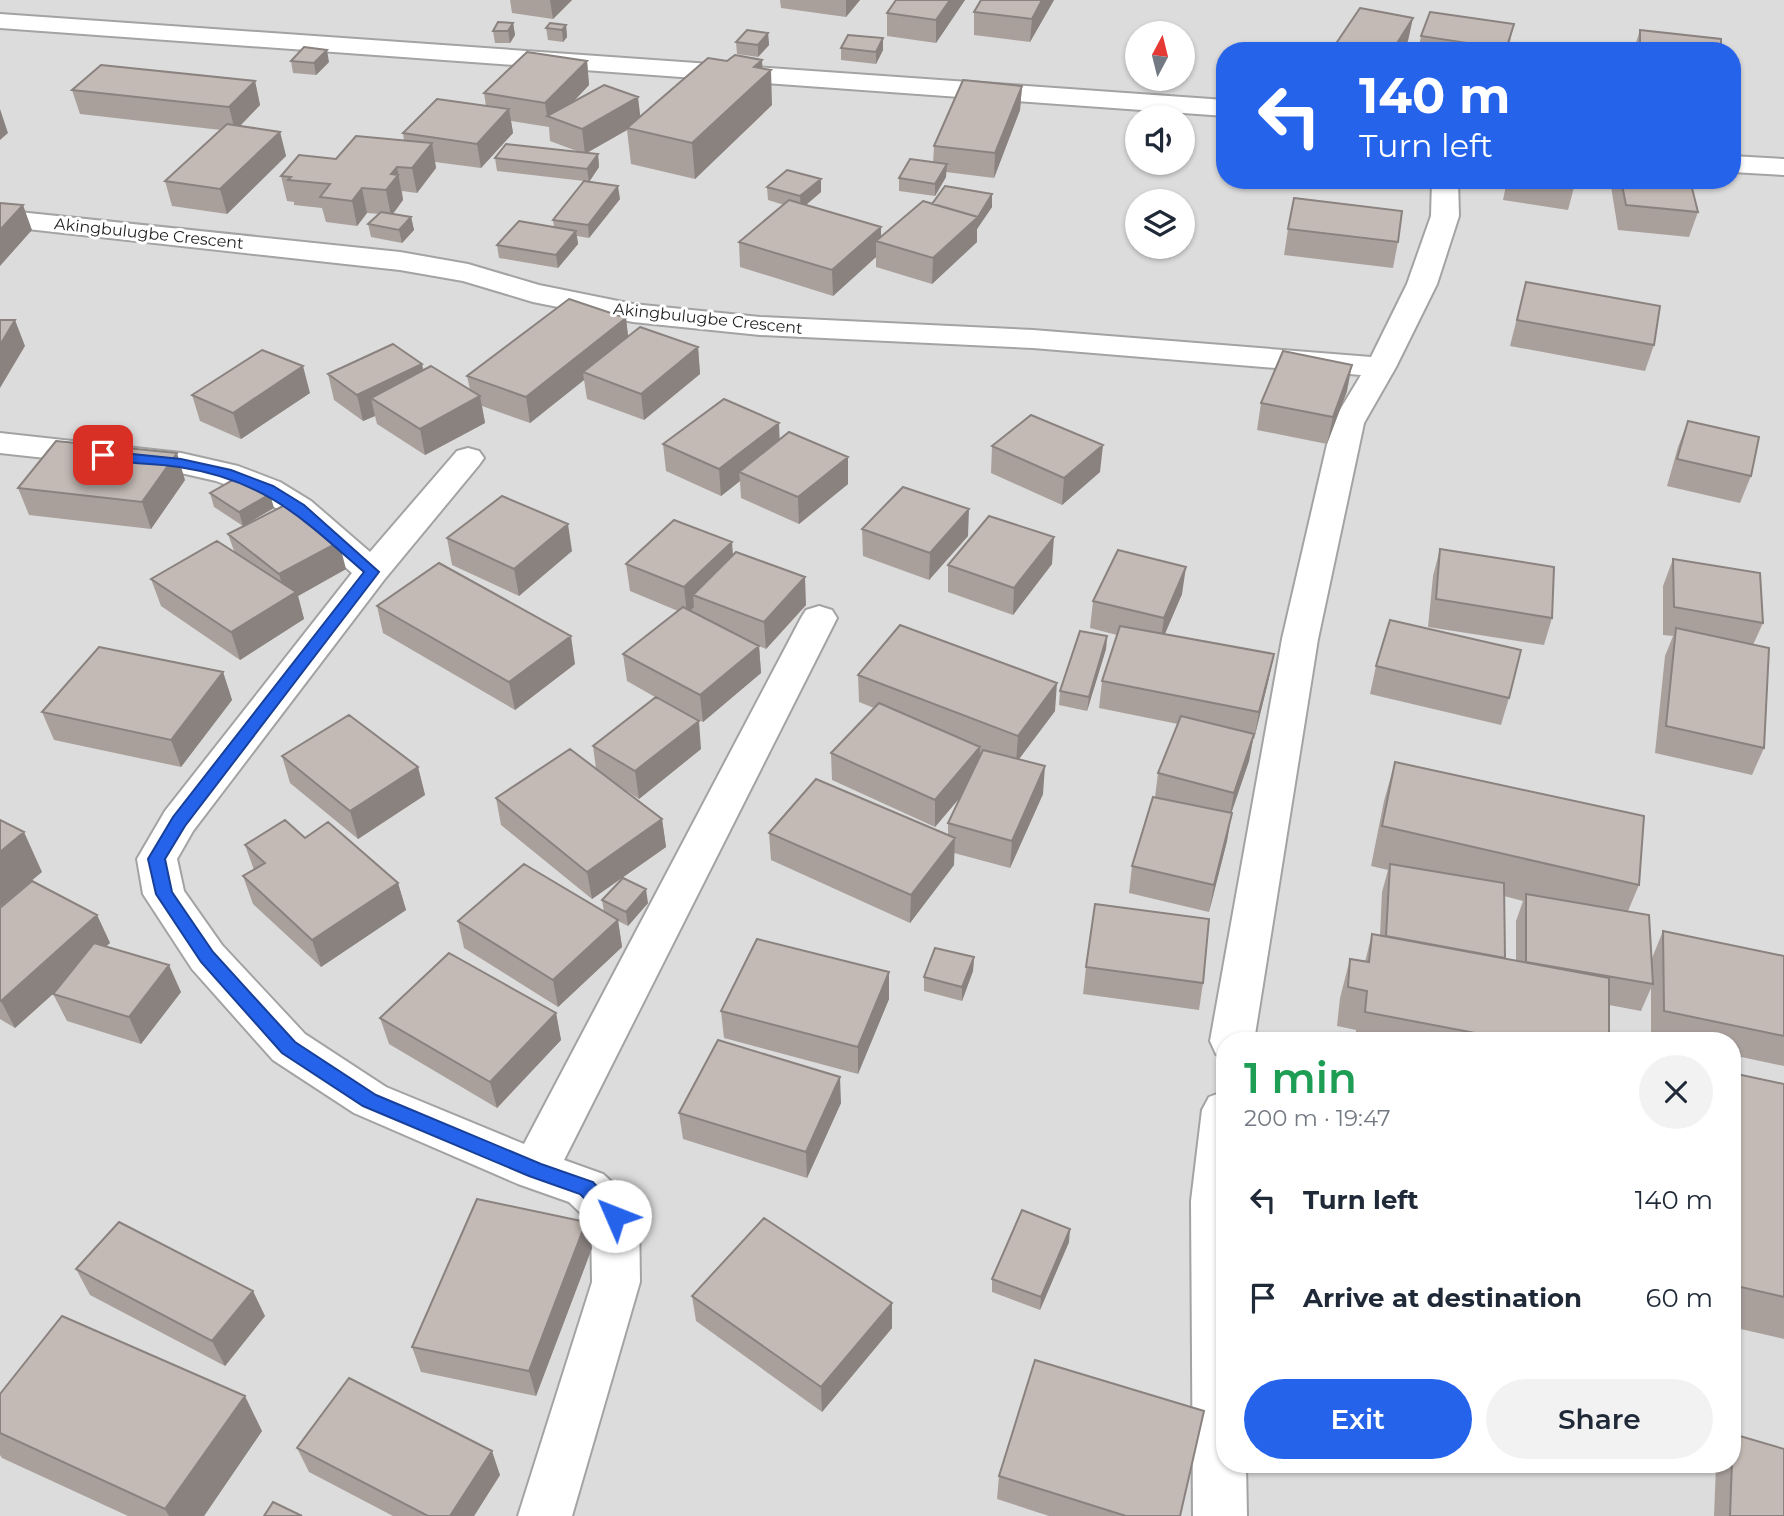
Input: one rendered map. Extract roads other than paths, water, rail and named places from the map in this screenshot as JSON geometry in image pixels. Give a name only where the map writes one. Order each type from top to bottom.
[{"type":"street","points":[[0,21],[1216,107]]},
{"type":"street","points":[[1741,165],[1784,167]]},
{"type":"street","points":[[1234,1032],[1300,639],[1348,423],[1381,367],[1422,284],[1445,216],[1445,189]]},
{"type":"street","name":"Akingbulugbe Crescent","points":[[0,218],[400,261],[468,273],[533,293],[633,313],[760,326],[1033,339],[1381,367]]},
{"type":"street","points":[[0,443],[181,463],[226,473],[268,489],[299,508],[372,572]]},
{"type":"street","points":[[468,458],[372,572],[179,821],[157,859],[164,894],[207,957],[289,1048],[370,1100],[536,1170],[586,1188],[615,1216],[616,1282],[545,1516]]},
{"type":"street","points":[[536,1170],[819,618]]},
{"type":"street","points":[[1216,1192],[1216,1264]]},
{"type":"street","points":[[1219,1473],[1220,1516]]}]
